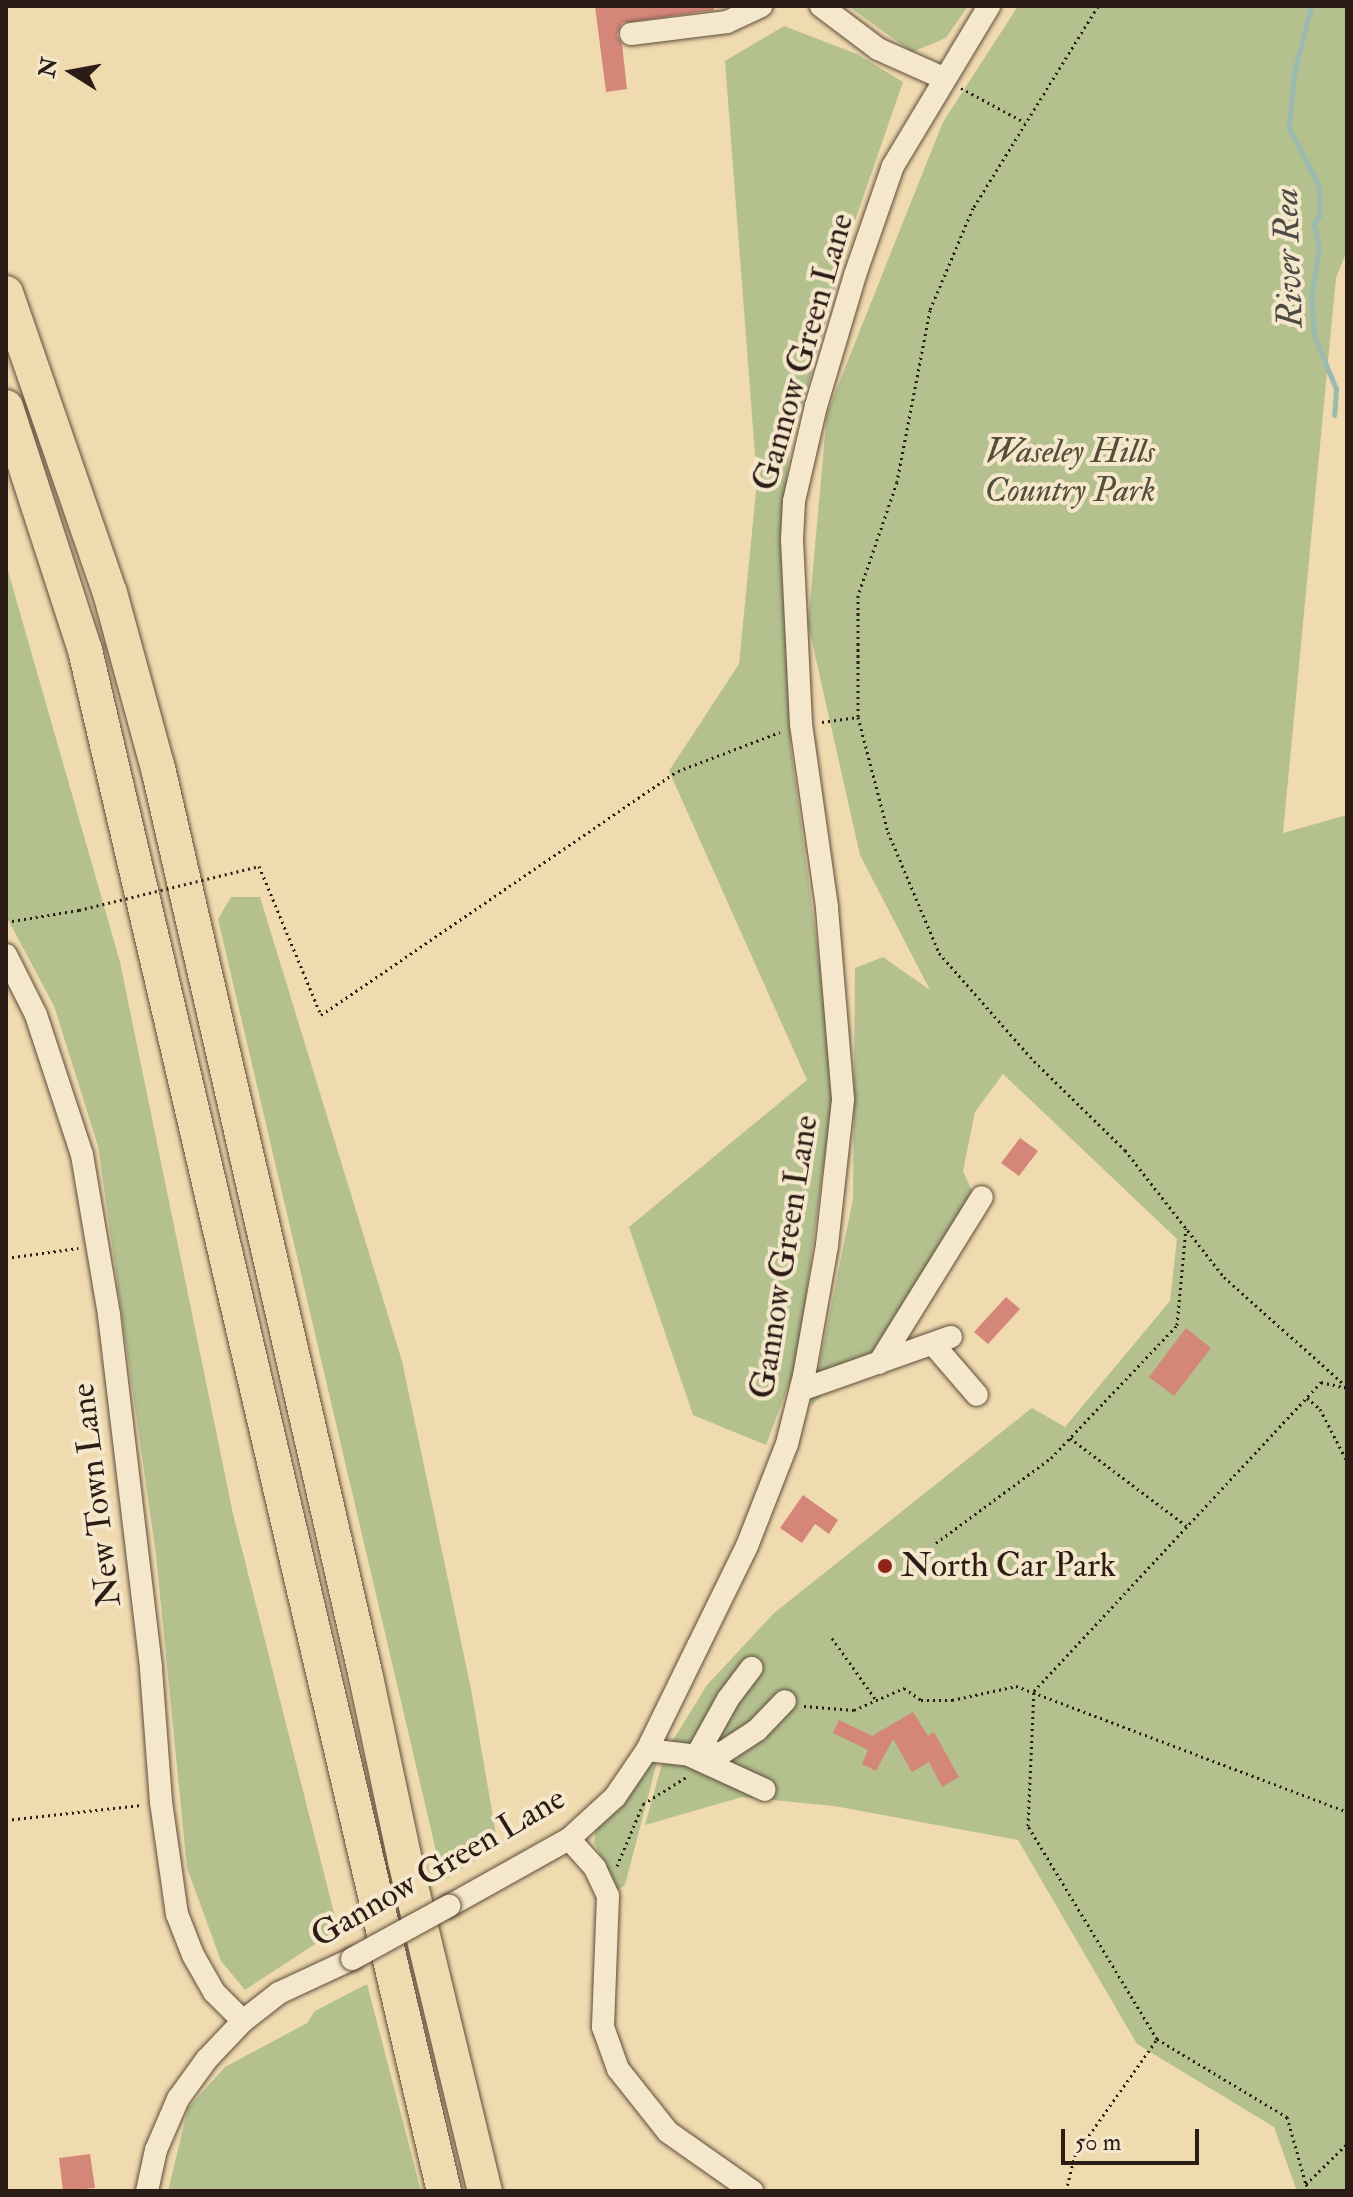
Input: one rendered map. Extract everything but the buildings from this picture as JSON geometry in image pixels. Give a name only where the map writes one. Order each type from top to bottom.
[{"type":"highway","points":[[6,293],[110,593],[158,768],[366,1677],[405,1861],[485,2191]]},
{"type":"highway","points":[[6,407],[85,650],[444,2191]]},
{"type":"street","points":[[631,34],[727,22],[761,6]]},
{"type":"street","points":[[821,6],[878,49],[943,78]]},
{"type":"street","name":"Gannow Green Lane","points":[[147,2191],[156,2150],[178,2099],[207,2059],[243,2021],[279,1993],[352,1959],[569,1839],[615,1797],[647,1750],[747,1546],[787,1444],[801,1390],[827,1245],[843,1099],[827,907],[801,724],[792,539],[794,501],[802,462],[855,275],[893,166],[943,78],[989,6]]},
{"type":"street","name":"New Town Lane","points":[[6,955],[36,1015],[82,1155],[98,1245],[151,1669],[161,1802],[177,1914],[193,1955],[214,1992],[243,2021]]},
{"type":"street","points":[[879,1363],[982,1197]]},
{"type":"street","points":[[801,1390],[942,1340],[977,1395]]},
{"type":"street","points":[[698,1757],[728,1699],[751,1668]]},
{"type":"street","points":[[647,1750],[698,1757],[722,1753],[757,1730],[785,1701]]},
{"type":"street","points":[[698,1757],[765,1790]]},
{"type":"street","points":[[569,1839],[595,1868],[608,1896],[602,2012],[603,2027],[618,2069],[668,2132],[752,2191]]},
{"type":"path","points":[[1098,6],[973,208],[930,310],[897,482],[858,595],[858,717],[888,832],[939,953],[1034,1061],[1125,1150],[1224,1277],[1347,1388]]},
{"type":"path","points":[[943,78],[1024,122]]},
{"type":"path","points":[[6,922],[79,910],[259,866],[321,1015],[678,771],[801,724],[858,717]]},
{"type":"path","points":[[936,1543],[1051,1458],[1177,1325],[1186,1228]]},
{"type":"path","points":[[6,1258],[98,1245]]},
{"type":"path","points":[[1311,2191],[1306,2184],[1287,2117],[1157,2039],[1028,1826],[1034,1691],[1321,1382],[1347,1388]]},
{"type":"path","points":[[1307,1398],[1320,1409],[1347,1461]]},
{"type":"path","points":[[1070,1438],[1188,1527]]},
{"type":"path","points":[[832,1638],[876,1700]]},
{"type":"path","points":[[785,1701],[830,1710],[854,1710],[904,1688],[921,1700],[952,1700],[1016,1686],[1347,1812]]},
{"type":"path","points":[[608,1896],[634,1819],[643,1804],[698,1757]]},
{"type":"path","points":[[6,1820],[161,1802]]},
{"type":"path","points":[[1066,2191],[1075,2155],[1157,2039]]},
{"type":"path","points":[[1306,2184],[1347,2144]]},
{"type":"green space","points":[[848,6],[968,6],[946,38],[912,52]]},
{"type":"green space","name":"Waseley Hills Country Park","points":[[1018,6],[1347,6],[1347,251],[1336,278],[1283,833],[1347,815],[1347,2191],[1297,2191],[1274,2127],[1137,2044],[1018,1840],[834,1806],[742,1797],[645,1825],[665,1753],[707,1685],[774,1613],[1032,1408],[1065,1427],[1170,1301],[1177,1239],[1003,1074],[975,1112],[963,1171],[981,1211],[894,1345],[828,1389],[811,1406],[853,1199],[855,968],[883,957],[930,990],[860,855],[808,624],[827,413],[943,122]]},
{"type":"green space","points":[[784,26],[857,54],[903,82],[849,238],[789,452],[781,550],[791,750],[835,1080],[797,1363],[766,1445],[693,1415],[629,1227],[807,1080],[669,771],[739,664],[757,481],[725,61]]},
{"type":"green space","points":[[6,564],[120,962],[233,1514],[338,1929],[245,1990],[221,1961],[187,1868],[156,1555],[98,1146],[54,1006],[6,916]]},
{"type":"green space","points":[[231,897],[260,897],[402,1361],[471,1689],[498,1846],[443,1881],[218,919]]},
{"type":"green space","points":[[657,1762],[625,1885],[618,1890],[594,1842],[596,1827],[643,1765]]},
{"type":"green space","points":[[367,1984],[421,2191],[168,2191],[188,2108],[225,2067],[307,2023],[315,2011]]},
{"type":"waterway","name":"River Rea","points":[[1311,6],[1294,73],[1289,128],[1319,186],[1319,216],[1314,223],[1319,249],[1311,297],[1314,335],[1336,389],[1334,415]]},
{"type":"place","name":"North Car Park","points":[[885,1566]]}]
